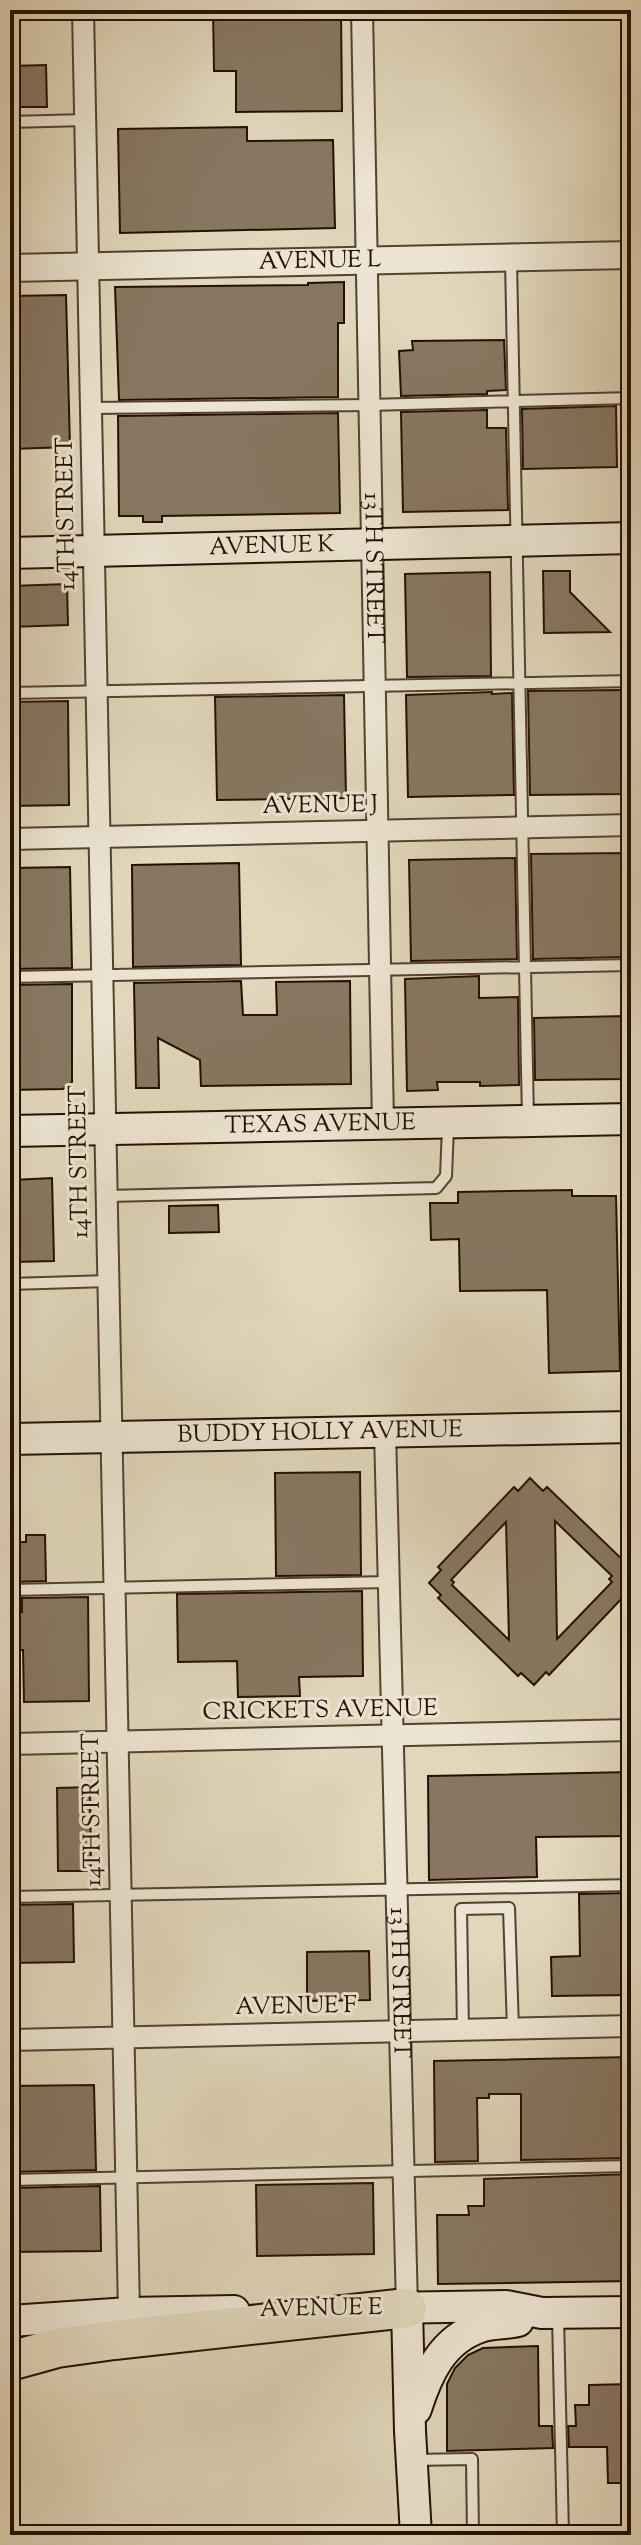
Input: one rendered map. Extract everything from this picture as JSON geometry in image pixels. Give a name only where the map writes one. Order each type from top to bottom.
[{"type":"highway","points":[[10,2361],[57,2348],[114,2340],[407,2308]]},
{"type":"main road","name":"AVENUE K","points":[[10,553],[631,538]]},
{"type":"main road","name":"TEXAS AVENUE","points":[[10,1131],[631,1119]]},
{"type":"main road","name":"BUDDY HOLLY AVENUE","points":[[10,1439],[631,1427]]},
{"type":"main road","name":"AVENUE E","points":[[10,2321],[129,2313],[506,2306],[550,2313],[631,2312]]},
{"type":"main road","name":"13TH STREET","points":[[407,2308],[410,2445],[416,2535]]},
{"type":"main road","points":[[410,2445],[424,2383],[438,2357],[457,2339],[481,2327],[513,2323],[550,2313]]},
{"type":"street","name":"14TH STREET","points":[[83,10],[129,2313]]},
{"type":"street","name":"13TH STREET","points":[[362,10],[383,1124]]},
{"type":"street","name":"AVENUE L","points":[[10,268],[631,255]]},
{"type":"street","name":"AVENUE J","points":[[10,839],[631,825]]},
{"type":"street","name":"13TH STREET","points":[[385,1431],[407,2308]]},
{"type":"street","name":"CRICKETS AVENUE","points":[[10,1744],[631,1730]]},
{"type":"street","name":"AVENUE F","points":[[10,2040],[631,2026]]},
{"type":"lane","points":[[10,122],[85,120]]},
{"type":"lane","points":[[511,258],[528,1121]]},
{"type":"lane","points":[[91,408],[631,398]]},
{"type":"lane","points":[[10,693],[631,681]]},
{"type":"lane","points":[[10,977],[631,965]]},
{"type":"lane","points":[[107,1196],[436,1188],[446,1176],[448,1123]]},
{"type":"lane","points":[[10,1284],[109,1281]]},
{"type":"lane","points":[[10,1590],[389,1582]]},
{"type":"lane","points":[[10,1897],[631,1885]]},
{"type":"lane","points":[[463,2030],[461,1909],[509,1908],[513,2029]]},
{"type":"lane","points":[[10,2180],[631,2166]]},
{"type":"lane","points":[[550,2313],[563,2535]]},
{"type":"lane","points":[[410,2445],[472,2459],[473,2535]]},
{"type":"building","points":[[213,10],[341,10],[342,111],[236,112],[236,71],[214,71]]},
{"type":"building","points":[[46,65],[47,107],[10,107],[10,66]]},
{"type":"building","points":[[247,127],[247,141],[333,140],[335,228],[120,233],[118,129]]},
{"type":"building","points":[[344,282],[344,323],[338,323],[338,397],[119,400],[115,287]]},
{"type":"building","points":[[66,295],[70,447],[10,449],[10,296]]},
{"type":"building","points":[[504,340],[506,390],[487,391],[487,394],[401,396],[399,351],[413,350],[412,341]]},
{"type":"building","points":[[616,406],[617,467],[523,469],[522,409]]},
{"type":"building","points":[[487,410],[487,428],[506,428],[508,510],[403,512],[401,412]]},
{"type":"building","points":[[338,413],[340,513],[162,516],[162,522],[143,522],[143,516],[119,516],[118,416]]},
{"type":"building","points":[[543,571],[570,571],[570,592],[610,632],[544,633]]},
{"type":"building","points":[[490,572],[491,676],[407,677],[405,574]]},
{"type":"building","points":[[67,584],[68,625],[10,627],[10,586]]},
{"type":"building","points":[[621,690],[623,794],[530,795],[528,691]]},
{"type":"building","points":[[512,693],[514,795],[408,797],[406,695]]},
{"type":"building","points":[[344,695],[346,798],[217,800],[215,697]]},
{"type":"building","points":[[68,701],[69,805],[10,806],[10,702]]},
{"type":"building","points":[[626,853],[626,957],[533,959],[531,854]]},
{"type":"building","points":[[515,858],[517,959],[411,961],[409,860]]},
{"type":"building","points":[[239,863],[241,965],[133,967],[132,865]]},
{"type":"building","points":[[70,867],[72,968],[10,969],[10,868]]},
{"type":"building","points":[[479,976],[479,998],[518,997],[519,1085],[480,1086],[480,1082],[437,1082],[438,1090],[407,1091],[405,979]]},
{"type":"building","points":[[241,981],[243,1015],[277,1015],[276,982],[350,981],[351,1084],[201,1086],[200,1060],[158,1038],[159,1088],[136,1088],[134,983]]},
{"type":"building","points":[[72,984],[72,1082],[63,1089],[10,1090],[10,985]]},
{"type":"building","points":[[627,1016],[628,1079],[535,1080],[534,1018]]},
{"type":"building","points":[[52,1178],[54,1261],[14,1262],[13,1180]]},
{"type":"building","points":[[572,1190],[572,1196],[616,1196],[620,1371],[549,1373],[547,1290],[460,1291],[459,1239],[431,1240],[430,1203],[458,1203],[458,1192]]},
{"type":"building","points":[[218,1205],[219,1232],[169,1233],[169,1206]]},
{"type":"building","points":[[360,1472],[361,1575],[276,1576],[275,1473]]},
{"type":"building","points":[[530,1478],[543,1491],[547,1487],[626,1563],[623,1567],[631,1575],[631,1583],[623,1591],[626,1594],[549,1675],[546,1672],[534,1685],[521,1673],[518,1676],[438,1598],[441,1595],[429,1583],[441,1570],[438,1567],[514,1487],[518,1491]],"holes":[[[555,1521],[612,1576],[609,1579],[612,1582],[557,1639]],[[506,1522],[509,1640],[452,1585],[454,1582],[451,1580]]]},
{"type":"building","points":[[26,1535],[45,1535],[46,1581],[10,1582],[10,1542],[26,1542]]},
{"type":"building","points":[[362,1591],[363,1676],[299,1677],[300,1696],[238,1697],[237,1661],[178,1662],[177,1594]]},
{"type":"building","points":[[88,1597],[89,1701],[24,1702],[23,1650],[17,1650],[17,1611],[22,1612],[22,1598]]},
{"type":"building","points":[[631,1772],[631,1836],[536,1837],[537,1877],[429,1880],[428,1776]]},
{"type":"building","points":[[90,1787],[91,1871],[58,1871],[57,1788]]},
{"type":"building","points":[[631,1893],[631,1995],[552,1996],[551,1957],[580,1956],[579,1894]]},
{"type":"building","points":[[73,1904],[74,1962],[10,1963],[10,1905]]},
{"type":"building","points":[[369,1951],[370,2000],[307,2001],[307,1952]]},
{"type":"building","points":[[631,2057],[631,2158],[521,2160],[521,2094],[489,2094],[489,2098],[477,2098],[478,2161],[435,2162],[434,2061]]},
{"type":"building","points":[[94,2085],[96,2170],[10,2172],[10,2086]]},
{"type":"building","points":[[631,2174],[631,2281],[438,2284],[437,2215],[469,2215],[468,2206],[484,2206],[484,2179]]},
{"type":"building","points":[[373,2183],[374,2254],[257,2256],[256,2185]]},
{"type":"building","points":[[100,2186],[101,2251],[10,2252],[10,2188]]},
{"type":"building","points":[[538,2346],[539,2426],[552,2426],[553,2448],[447,2451],[447,2384],[455,2368],[468,2355],[483,2348]]},
{"type":"building","points":[[631,2384],[631,2483],[608,2483],[607,2447],[569,2447],[568,2426],[576,2426],[575,2405],[589,2405],[589,2385]]}]
